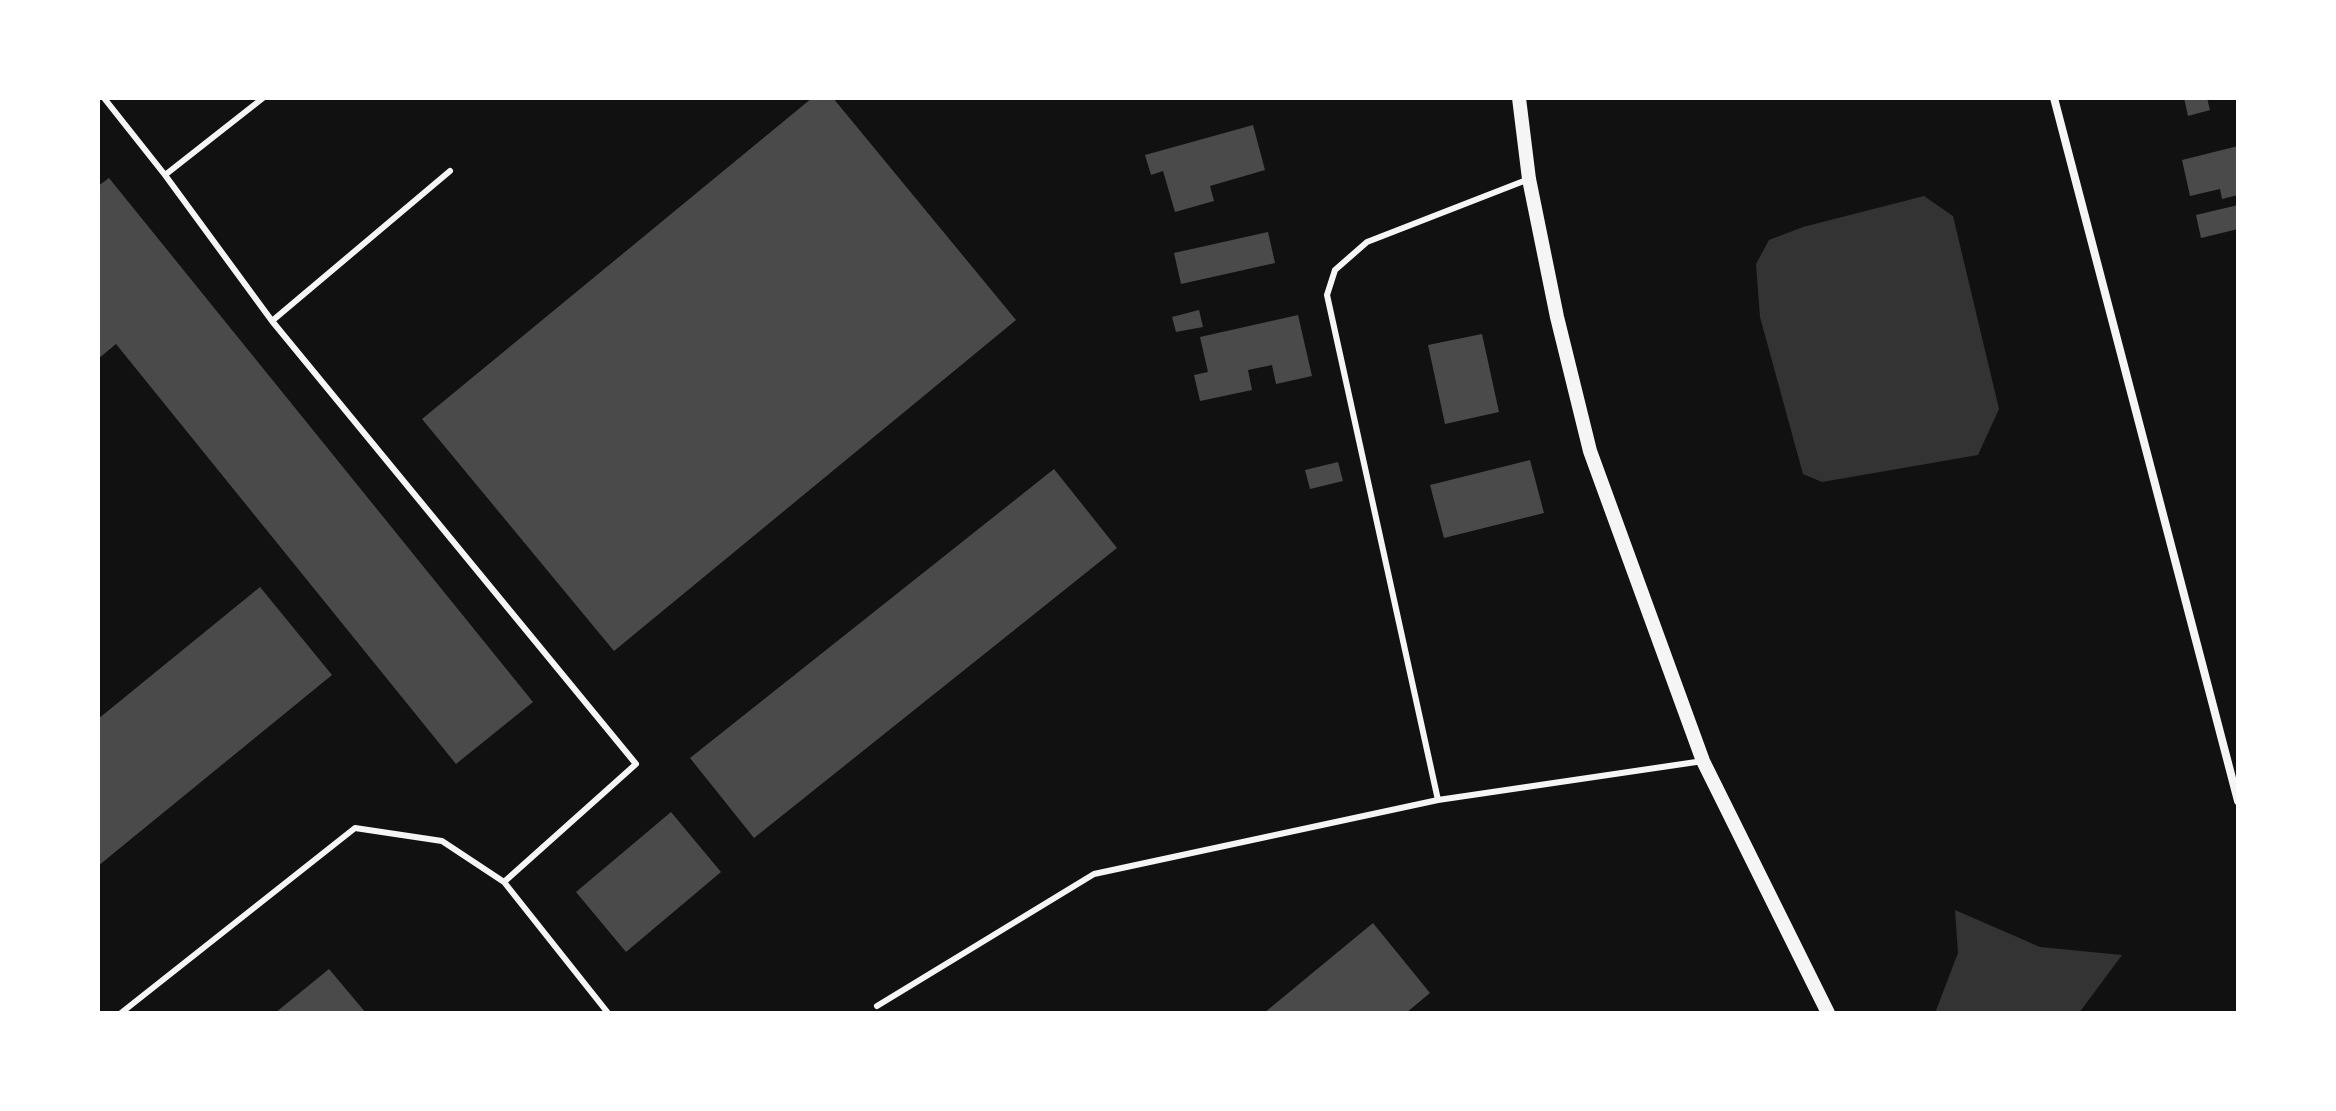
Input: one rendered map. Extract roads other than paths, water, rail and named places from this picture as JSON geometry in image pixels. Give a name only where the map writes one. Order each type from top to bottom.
[{"type":"street","points":[[1519,98],[1529,179],[1557,317],[1590,451],[1703,761],[1828,1013]]},
{"type":"street","points":[[2054,98],[2238,801]]},
{"type":"lane","points":[[104,98],[272,321],[636,764],[504,882]]},
{"type":"lane","points":[[165,175],[263,98]]},
{"type":"lane","points":[[272,321],[450,171]]},
{"type":"lane","points":[[1438,800],[1327,295],[1335,270],[1367,242],[1424,217],[1529,179]]},
{"type":"lane","points":[[877,1006],[1094,874],[1438,800],[1703,761]]},
{"type":"lane","points":[[121,1013],[355,828],[442,841],[504,882],[608,1013]]}]
